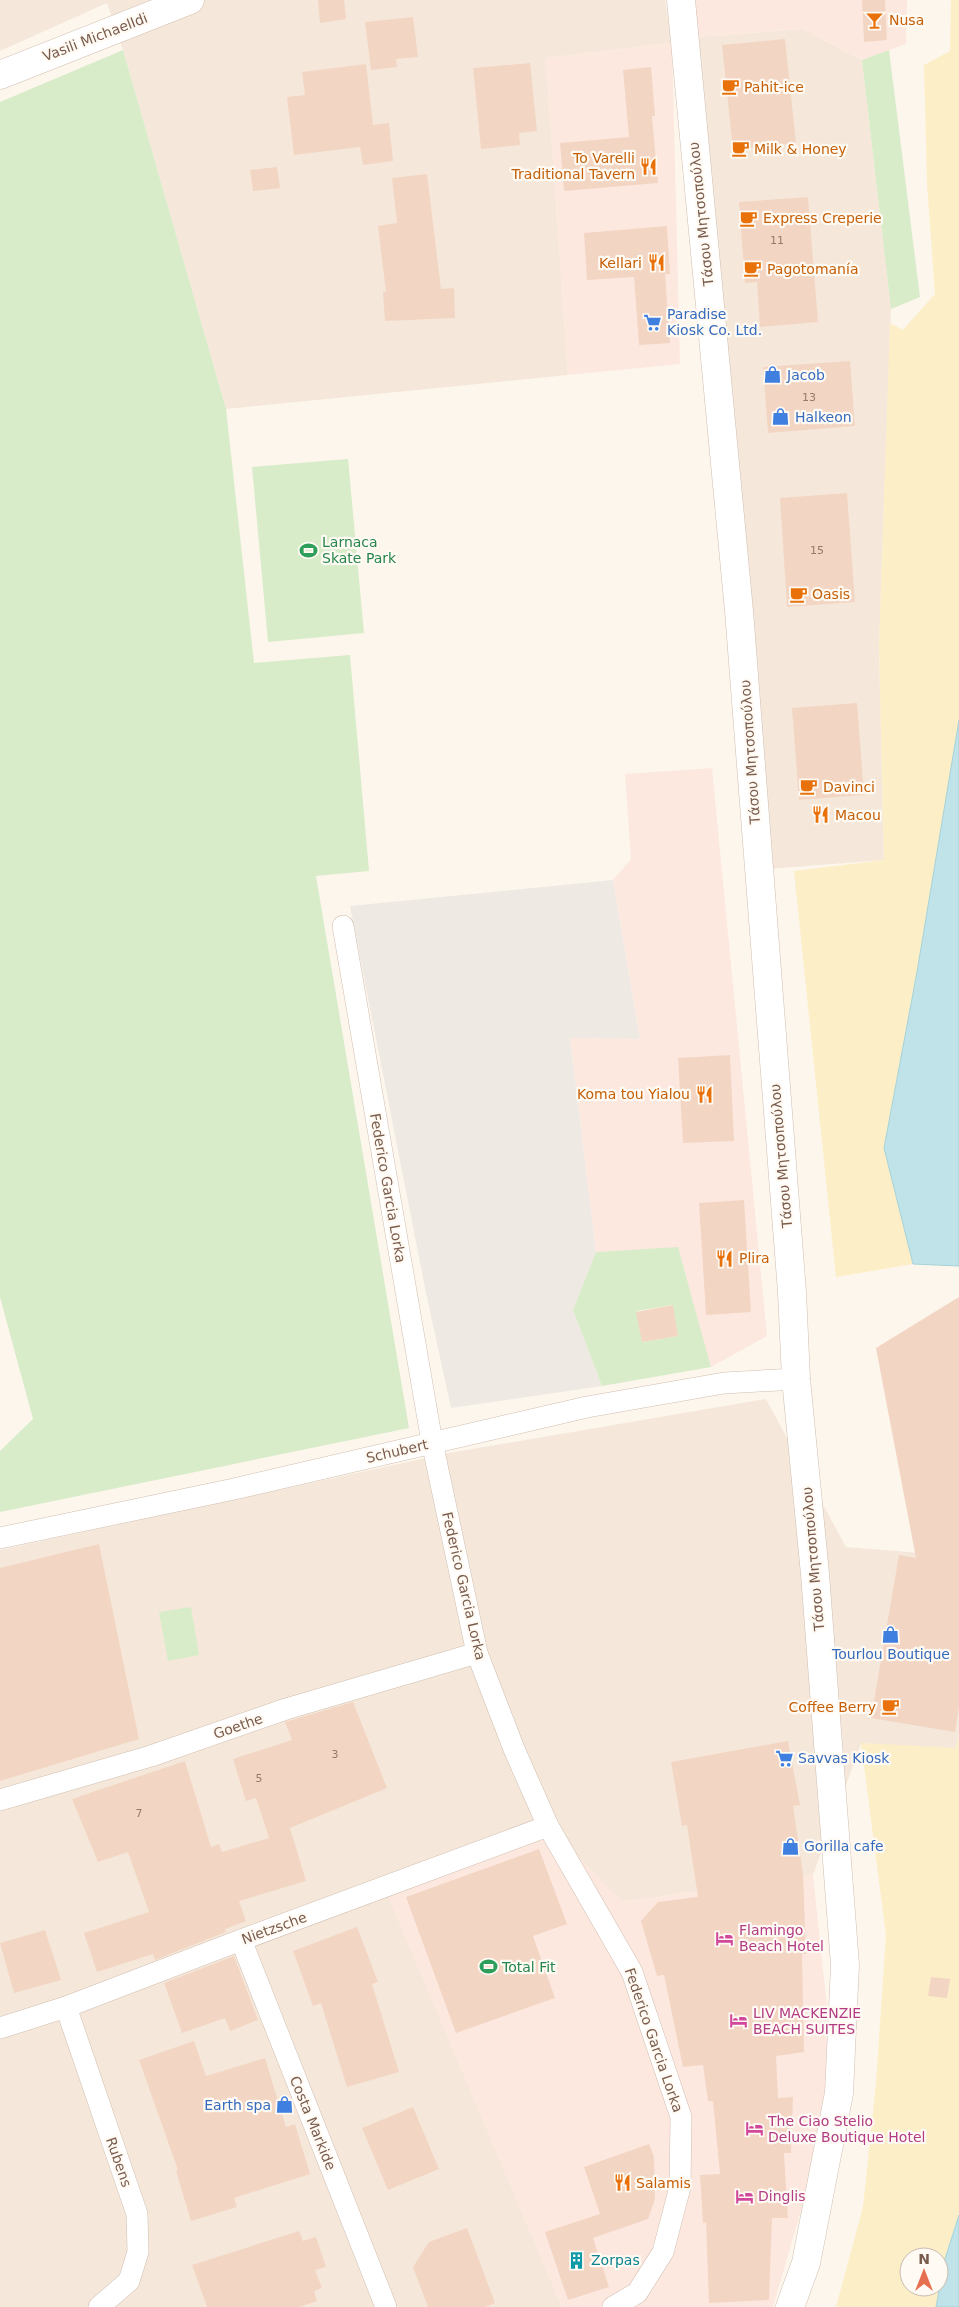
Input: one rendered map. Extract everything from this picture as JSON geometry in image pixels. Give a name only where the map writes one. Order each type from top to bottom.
[{"type":"street","name":"Vasili MichaelIdi","points":[[0,75],[190,0]]},
{"type":"street","name":"Τάσου Μητσοπούλου","points":[[681,0],[739,611],[792,1292],[796,1379],[815,1574],[845,1965],[839,2093],[806,2262],[790,2307]]},
{"type":"street","name":"Federico Garcia Lorka","points":[[343,926],[432,1442],[477,1653],[514,1749],[548,1826],[632,1972],[681,2117],[680,2187],[663,2252],[637,2293],[613,2307]]},
{"type":"street","name":"Schubert","points":[[0,1538],[234,1489],[596,1405],[724,1383],[796,1379]]},
{"type":"street","name":"Goethe","points":[[0,1800],[151,1756],[286,1709],[477,1653]]},
{"type":"street","name":"Nietzsche","points":[[0,2028],[66,2008],[241,1940],[548,1826]]},
{"type":"street","name":"Costa Markide","points":[[241,1940],[386,2307]]},
{"type":"street","name":"Rubens","points":[[66,2008],[137,2214],[138,2252],[128,2281],[99,2307]]},
{"type":"shaded area","points":[[0,0],[665,0],[672,43],[546,58],[568,375],[226,409],[123,50],[107,3],[0,51]]},
{"type":"shaded area","points":[[693,0],[907,0],[906,44],[862,60],[803,29],[696,37]]},
{"type":"shaded area","points":[[803,29],[862,60],[891,309],[879,646],[884,860],[768,869],[696,37]]},
{"type":"shaded area","points":[[672,43],[680,364],[568,375],[546,58]]},
{"type":"shaded area","points":[[712,768],[767,1336],[711,1367],[678,1248],[596,1252],[570,1038],[640,1039],[613,880],[631,859],[625,774]]},
{"type":"shaded area","points":[[613,880],[640,1039],[570,1038],[596,1252],[573,1310],[602,1386],[451,1408],[426,1293],[350,906]]},
{"type":"shaded area","points":[[766,1399],[846,1547],[959,1556],[959,1733],[956,1749],[861,1744],[813,1875],[622,1902],[547,1826],[385,1887],[562,2307],[0,2307],[0,1550],[449,1453]]},
{"type":"shaded area","points":[[548,1826],[622,1902],[813,1875],[836,2091],[773,2307],[562,2307],[384,1887]]},
{"type":"green space","points":[[123,50],[226,409],[254,663],[350,655],[369,871],[316,876],[409,1428],[0,1512],[0,1451],[33,1419],[0,1297],[0,102]]},
{"type":"green space","points":[[889,50],[920,297],[891,309],[862,60]]},
{"type":"green space","name":"Larnaca Skate Park","points":[[348,459],[364,633],[268,642],[252,467]]},
{"type":"green space","points":[[678,1247],[711,1367],[602,1386],[573,1310],[596,1252]],"holes":[[[672,1305],[678,1336],[642,1342],[637,1311]]]},
{"type":"green space","points":[[191,1607],[199,1655],[168,1661],[159,1612]]},
{"type":"sand","points":[[951,0],[959,0],[959,1266],[913,1264],[836,1277],[794,871],[884,860],[879,646],[890,323],[903,330],[935,294],[927,184],[924,65],[950,51]]},
{"type":"sand","points":[[959,1735],[959,2215],[949,2247],[899,2247],[899,2297],[938,2297],[936,2307],[836,2307],[863,2207],[876,2083],[886,1935],[861,1743],[956,1748]]},
{"type":"water","points":[[959,720],[959,1266],[913,1264],[884,1148],[917,972]]},
{"type":"water","points":[[959,2215],[959,2307],[936,2307],[938,2297],[949,2297],[949,2247]]},
{"type":"building","points":[[318,0],[344,0],[346,19],[320,23]]},
{"type":"building","name":"Nusa","points":[[862,0],[885,0],[887,40],[864,42]]},
{"type":"building","points":[[413,17],[418,57],[396,59],[397,67],[371,70],[365,22]]},
{"type":"building","points":[[785,39],[796,143],[733,150],[722,45]]},
{"type":"building","points":[[530,63],[537,131],[519,133],[520,145],[481,149],[473,68]]},
{"type":"building","points":[[366,64],[373,125],[389,123],[393,161],[363,165],[360,147],[294,155],[287,97],[305,95],[302,72]]},
{"type":"building","points":[[651,67],[655,116],[652,116],[658,183],[564,191],[560,143],[629,137],[623,70]]},
{"type":"building","points":[[277,167],[280,188],[253,191],[250,170]]},
{"type":"building","points":[[427,174],[441,289],[454,288],[455,318],[385,321],[383,292],[386,292],[378,226],[397,223],[392,178]]},
{"type":"building","points":[[808,197],[818,322],[760,327],[757,282],[745,283],[739,202]]},
{"type":"building","points":[[667,226],[670,274],[665,274],[670,343],[639,345],[634,277],[587,280],[584,233]]},
{"type":"building","points":[[850,361],[855,426],[768,433],[763,367]]},
{"type":"building","points":[[847,493],[855,602],[787,607],[780,498]]},
{"type":"building","points":[[857,703],[864,795],[799,800],[792,708]]},
{"type":"building","points":[[730,1055],[734,1141],[683,1143],[678,1058]]},
{"type":"building","name":"Plira","points":[[744,1200],[751,1312],[706,1315],[699,1203]]},
{"type":"building","points":[[959,1297],[959,1707],[955,1732],[871,1718],[899,1555],[916,1558],[876,1348]]},
{"type":"building","points":[[673,1305],[678,1336],[642,1342],[636,1312]]},
{"type":"building","points":[[99,1544],[139,1739],[0,1781],[0,1568]]},
{"type":"building","points":[[353,1702],[387,1788],[290,1828],[306,1881],[239,1901],[246,1921],[225,1929],[226,1932],[155,1960],[153,1954],[97,1972],[84,1933],[149,1912],[128,1852],[98,1862],[72,1799],[185,1761],[211,1847],[219,1844],[222,1852],[269,1838],[256,1798],[246,1801],[233,1759],[292,1740],[285,1722]]},
{"type":"building","points":[[788,1741],[800,1805],[793,1806],[803,1874],[806,1954],[802,1954],[804,2052],[776,2056],[778,2098],[793,2097],[791,2153],[784,2153],[788,2218],[772,2218],[769,2300],[709,2303],[706,2222],[703,2223],[700,2175],[720,2174],[713,2101],[708,2101],[703,2065],[683,2067],[664,1975],[657,1976],[641,1921],[658,1902],[698,1897],[687,1825],[682,1826],[671,1762]]},
{"type":"building","name":"Total Fit","points":[[539,1849],[567,1924],[533,1936],[555,1998],[456,2033],[406,1897]]},
{"type":"building","points":[[357,1927],[378,1982],[372,1984],[399,2072],[347,2087],[321,2003],[313,2006],[293,1951]]},
{"type":"building","points":[[45,1930],[61,1980],[14,1993],[0,1943]]},
{"type":"building","points":[[234,1956],[258,2020],[230,2031],[225,2018],[182,2033],[164,1983]]},
{"type":"building","points":[[931,1977],[950,1979],[947,1998],[928,1996]]},
{"type":"building","points":[[194,2041],[206,2076],[265,2058],[286,2127],[295,2124],[310,2174],[234,2198],[237,2207],[191,2221],[176,2171],[178,2170],[139,2060]]},
{"type":"building","points":[[413,2107],[439,2169],[388,2190],[362,2128]]},
{"type":"building","points":[[649,2144],[654,2157],[655,2199],[648,2219],[593,2238],[609,2287],[568,2300],[545,2232],[600,2214],[584,2167]]},
{"type":"building","points":[[467,2228],[495,2303],[485,2307],[428,2307],[413,2267],[429,2242]]},
{"type":"building","points":[[299,2231],[303,2241],[316,2237],[326,2267],[315,2270],[322,2288],[314,2291],[317,2301],[299,2307],[207,2307],[192,2265]]},
{"type":"place","name":"Nusa","points":[[875,20]]},
{"type":"place","name":"Pahit-ice","points":[[730,87]]},
{"type":"place","name":"Milk & Honey","points":[[740,149]]},
{"type":"place","name":"To Varelli Traditional Tavern","points":[[649,166]]},
{"type":"place","name":"Express Creperie","points":[[749,218]]},
{"type":"place","name":"Kellari","points":[[656,263]]},
{"type":"place","name":"Pagotomanía","points":[[753,269]]},
{"type":"place","name":"Paradise Kiosk Co. Ltd.","points":[[653,322]]},
{"type":"place","name":"Jacob","points":[[773,375]]},
{"type":"place","name":"Halkeon","points":[[781,417]]},
{"type":"place","name":"Larnaca Skate Park","points":[[308,550]]},
{"type":"place","name":"Oasis","points":[[798,594]]},
{"type":"place","name":"Davinci","points":[[809,787]]},
{"type":"place","name":"Macou","points":[[821,815]]},
{"type":"place","name":"Koma tou Yialou","points":[[704,1094]]},
{"type":"place","name":"Plira","points":[[725,1258]]},
{"type":"place","name":"Tourlou Boutique","points":[[891,1634]]},
{"type":"place","name":"Coffee Berry","points":[[890,1707]]},
{"type":"place","name":"Savvas Kiosk","points":[[784,1758]]},
{"type":"place","name":"Gorilla cafe","points":[[790,1846]]},
{"type":"place","name":"Flamingo Beach Hotel","points":[[725,1938]]},
{"type":"place","name":"Total Fit","points":[[488,1967]]},
{"type":"place","name":"LIV MACKENZIE BEACH SUITES","points":[[739,2021]]},
{"type":"place","name":"Earth spa","points":[[285,2105]]},
{"type":"place","name":"The Ciao Stelio Deluxe Boutique Hotel","points":[[754,2129]]},
{"type":"place","name":"Salamis","points":[[622,2183]]},
{"type":"place","name":"Dinglis","points":[[744,2196]]},
{"type":"place","name":"Zorpas","points":[[577,2260]]}]
